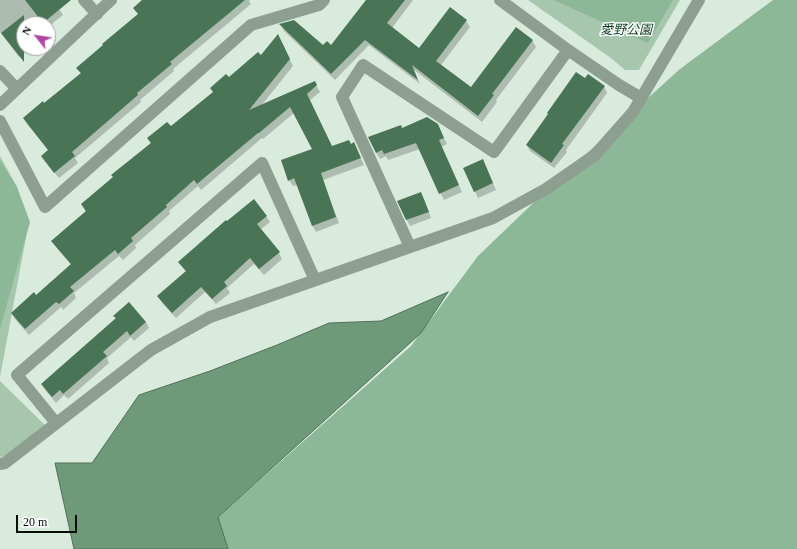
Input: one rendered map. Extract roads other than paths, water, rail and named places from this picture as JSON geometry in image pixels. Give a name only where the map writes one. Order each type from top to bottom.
[{"type":"street","points":[[84,0],[97,14]]},
{"type":"street","points":[[0,105],[111,0]]},
{"type":"street","points":[[0,122],[45,207],[251,25],[319,5],[324,0]]},
{"type":"street","points":[[500,0],[568,50],[619,85],[641,98]]},
{"type":"street","points":[[0,464],[5,463],[151,350],[210,317],[493,218],[546,189],[595,155],[633,112],[699,0]]},
{"type":"street","points":[[410,247],[342,98],[363,65],[494,152],[568,50]]},
{"type":"street","points":[[0,70],[17,89]]},
{"type":"street","points":[[56,423],[17,375],[262,164],[315,280]]},
{"type":"park label","name":"愛野公園","points":[[626,31]]}]
